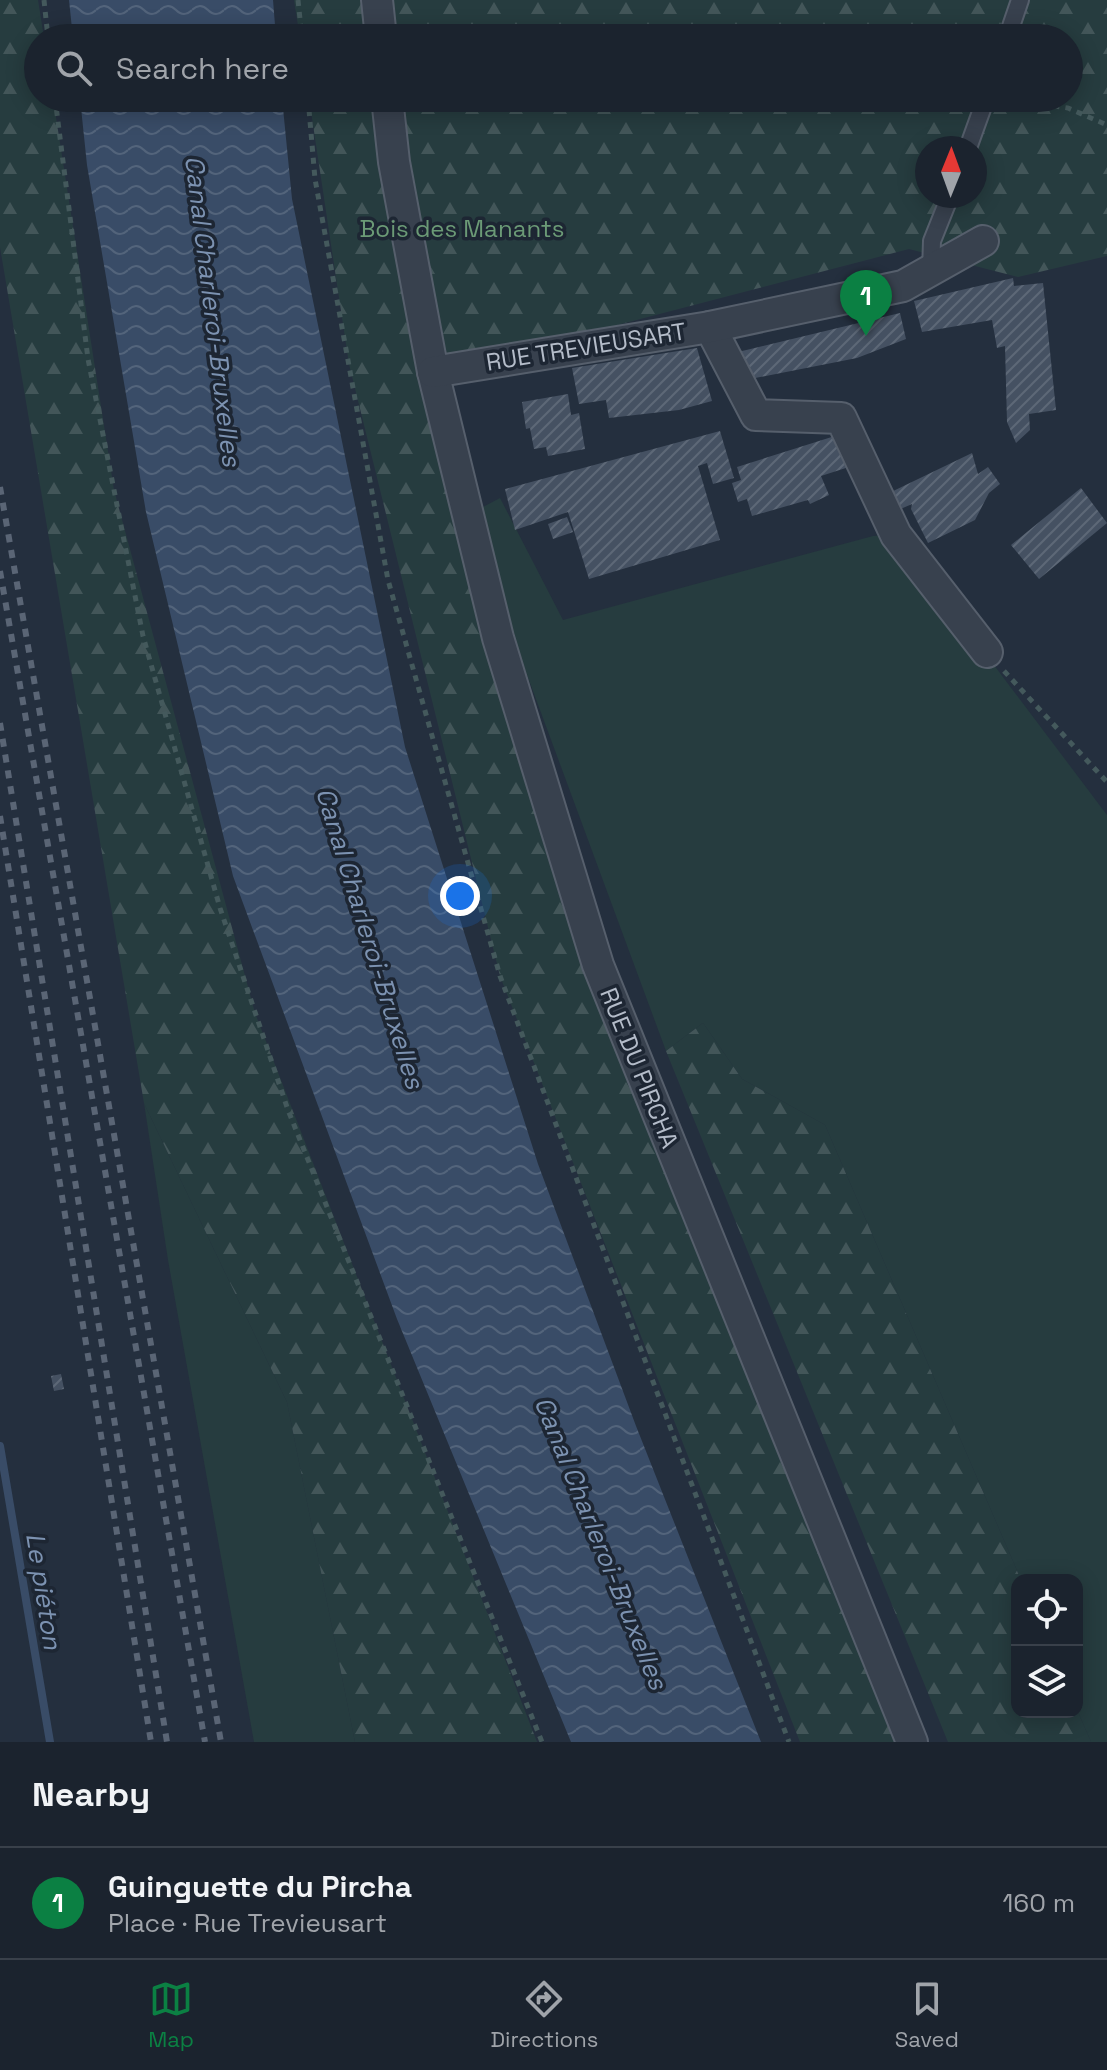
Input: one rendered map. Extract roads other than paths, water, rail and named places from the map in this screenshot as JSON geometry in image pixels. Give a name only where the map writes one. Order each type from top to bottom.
[{"type":"street","points":[[377,0],[380,24]]},
{"type":"street","name":"RUE DU PIRCHA","points":[[389,112],[394,162],[433,372],[498,638],[598,965],[912,1742]]},
{"type":"street","points":[[710,327],[903,286],[983,241]]},
{"type":"street","name":"RUE TREVIEUSART","points":[[433,372],[710,327],[756,415],[841,418],[896,535],[987,652]]},
{"type":"lane","points":[[1012,24],[1020,0]]},
{"type":"lane","points":[[972,136],[981,112]]},
{"type":"lane","points":[[931,271],[932,241],[945,208]]},
{"type":"water","points":[[69,0],[273,0],[275,24],[72,24]]},
{"type":"water","name":"Canal Charleroi-Bruxelles","points":[[81,112],[283,112],[292,199],[405,747],[538,1164],[636,1426],[761,1742],[571,1742],[397,1319],[233,876],[146,512],[87,165]]},
{"type":"waterway","name":"Le piéton","points":[[0,1446],[50,1742]]},
{"type":"railway","points":[[0,487],[221,1742]]},
{"type":"railway","points":[[0,571],[205,1742]]},
{"type":"railway","points":[[0,723],[167,1742]]},
{"type":"railway","points":[[0,816],[151,1742]]},
{"type":"place","name":"Guinguette du Pircha","points":[[866,336]]},
{"type":"park label","name":"Bois des Manants","points":[[462,229]]}]
